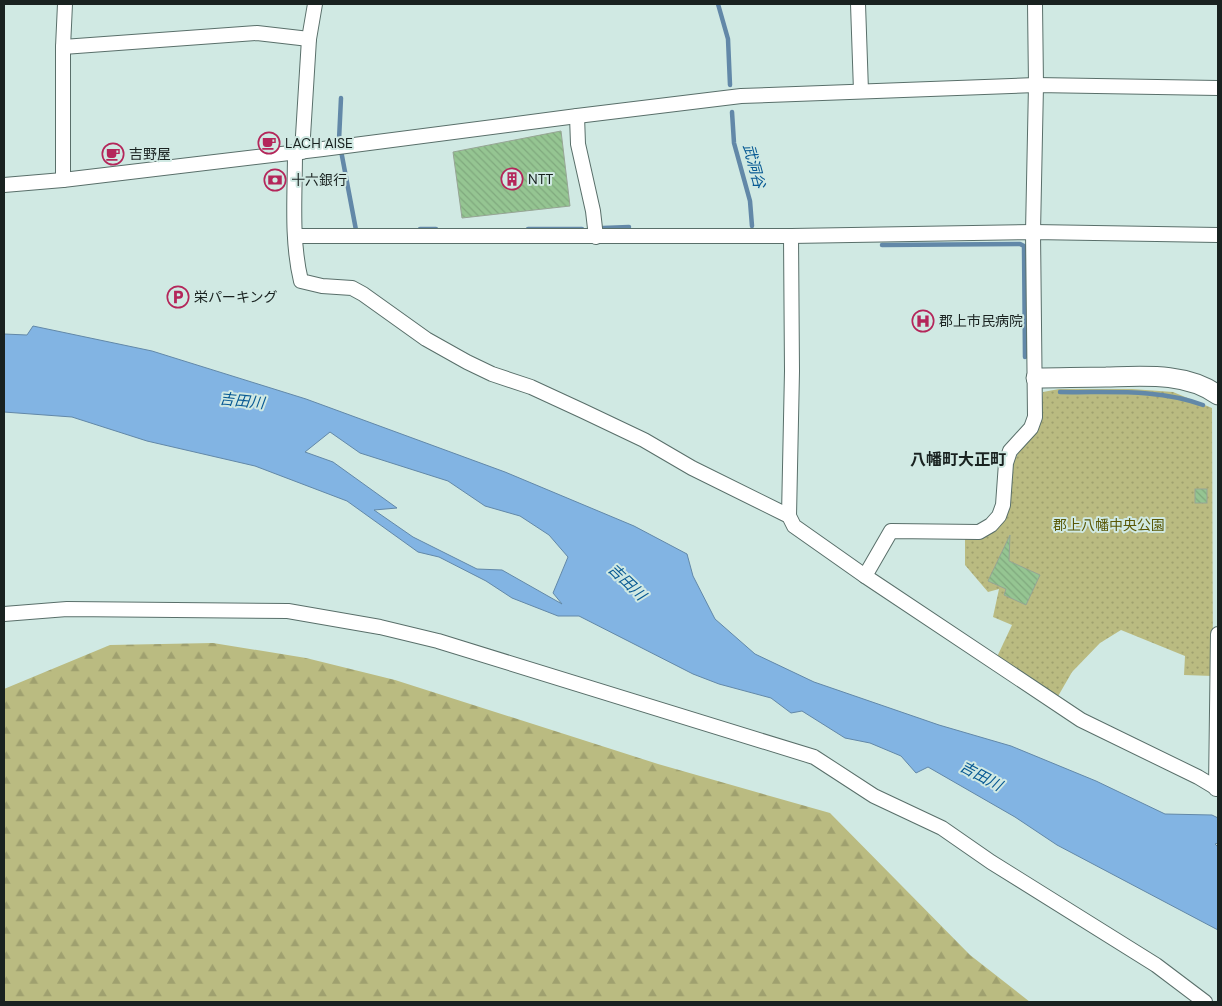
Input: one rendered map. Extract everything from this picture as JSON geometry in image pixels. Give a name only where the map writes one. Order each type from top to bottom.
[{"type":"street","points":[[63,180],[63,47],[65,4]]},
{"type":"street","points":[[315,4],[308,39],[299,152],[295,236],[301,281],[322,286],[352,288],[426,339],[467,362],[492,374],[532,387],[644,440],[692,468],[790,516]]},
{"type":"street","points":[[858,4],[861,91]]},
{"type":"street","points":[[865,576],[891,531],[979,532],[991,525],[999,516],[1003,505],[1006,463],[1010,451],[1031,428],[1035,417],[1033,232],[1036,86],[1035,4]]},
{"type":"street","points":[[63,47],[257,33],[308,39]]},
{"type":"street","points":[[4,185],[63,180],[299,152],[741,96],[1036,86],[1218,88]]},
{"type":"street","points":[[577,116],[578,144],[593,211],[596,237]]},
{"type":"street","points":[[295,236],[790,236],[1033,232],[1218,235]]},
{"type":"street","points":[[790,236],[792,371],[790,516],[794,526],[865,576],[1081,720],[1198,777],[1217,789]]},
{"type":"street","points":[[1036,378],[1151,376],[1185,380],[1215,387]]},
{"type":"street","points":[[4,614],[67,609],[288,612],[343,620],[438,641],[814,757],[874,796],[942,828],[991,862],[1156,965],[1200,1001]]},
{"type":"street","points":[[1217,789],[1218,634]]},
{"type":"green space","name":"郡上八幡中央公園","points":[[1059,389],[1132,389],[1173,392],[1212,408],[1213,676],[1184,675],[1185,656],[1121,630],[1100,643],[1072,672],[1057,698],[996,659],[1012,625],[993,617],[999,589],[988,592],[965,565],[965,535],[988,533],[1011,466],[1019,452],[1035,432],[1040,420],[1043,392]]},
{"type":"green space","points":[[213,643],[306,658],[395,680],[658,764],[830,813],[970,955],[1030,1002],[4,1002],[4,689],[110,645]]},
{"type":"water","name":"吉田川","points":[[33,326],[152,351],[306,399],[505,472],[634,526],[687,554],[693,576],[715,619],[755,654],[814,682],[939,725],[1011,746],[1096,781],[1165,814],[1212,815],[1218,818],[1218,843],[1215,844],[1218,847],[1218,930],[1057,845],[1015,817],[928,767],[916,773],[901,756],[870,743],[845,738],[802,711],[791,713],[771,698],[719,684],[693,674],[579,616],[558,616],[512,598],[486,581],[439,557],[418,552],[347,501],[255,466],[147,441],[72,417],[4,412],[4,334],[27,335]],"holes":[[[330,432],[360,453],[448,481],[485,506],[520,516],[549,535],[568,557],[553,593],[562,604],[502,570],[477,569],[413,537],[374,510],[397,508],[333,462],[305,452]]]},
{"type":"building","name":"NTT","points":[[561,131],[570,206],[462,218],[453,152]]},
{"type":"building","points":[[1195,489],[1207,489],[1207,503],[1195,503]]},
{"type":"building","points":[[1010,535],[1009,561],[1040,575],[1026,605],[1004,595],[1006,589],[988,581]]},
{"type":"waterway","name":"武洞谷","points":[[718,4],[728,39],[730,85]]},
{"type":"waterway","points":[[341,98],[339,140],[356,230]]},
{"type":"waterway","name":"武洞谷","points":[[732,112],[734,143],[750,201],[752,226]]},
{"type":"waterway","points":[[603,228],[629,227]]},
{"type":"waterway","points":[[420,229],[436,229]]},
{"type":"waterway","points":[[528,229],[582,229]]},
{"type":"waterway","points":[[882,245],[1020,244],[1024,246],[1025,357]]},
{"type":"waterway","points":[[1060,392],[1132,392],[1168,396],[1203,405]]},
{"type":"place","name":"LACH AISE","points":[[269,143]]},
{"type":"place","name":"吉野屋","points":[[113,154]]},
{"type":"place","name":"NTT","points":[[512,179]]},
{"type":"place","name":"十六銀行","points":[[275,180]]},
{"type":"place","name":"栄パーキング","points":[[178,297]]},
{"type":"place","name":"郡上市民病院","points":[[923,321]]},
{"type":"district","name":"八幡町大正町","points":[[958,459]]}]
